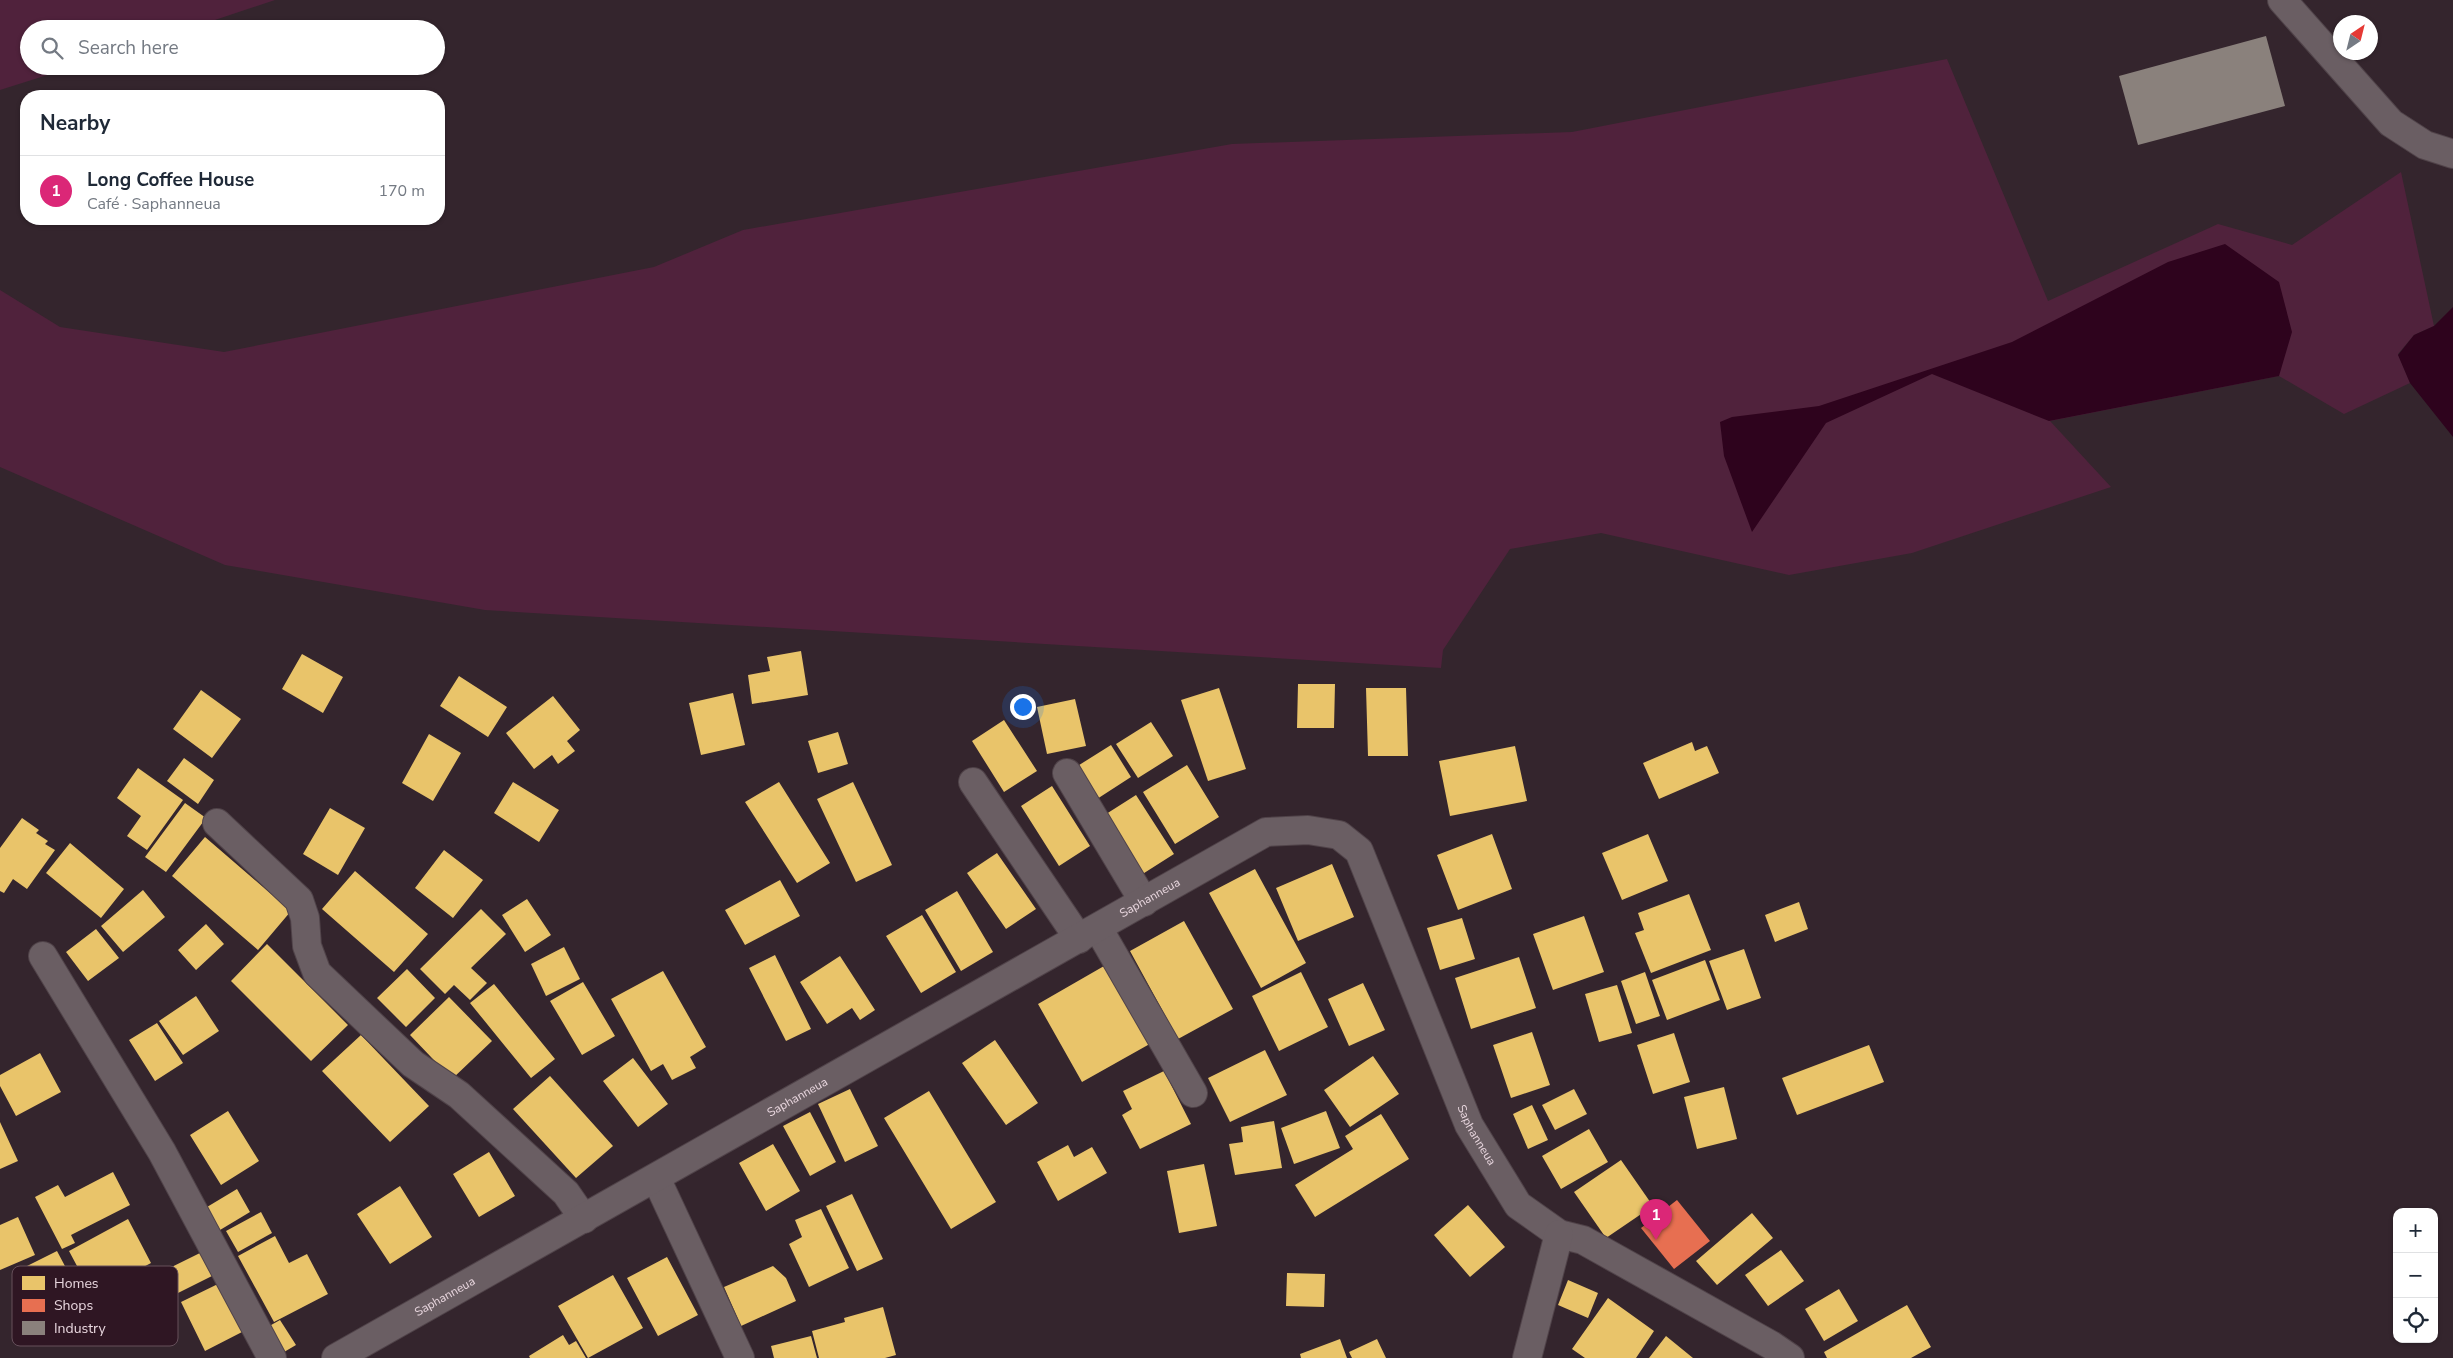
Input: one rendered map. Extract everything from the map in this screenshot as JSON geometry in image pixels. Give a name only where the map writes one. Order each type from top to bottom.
[{"type":"street","points":[[2282,0],[2392,123],[2425,145],[2453,154]]},
{"type":"street","points":[[1067,774],[1144,902]]},
{"type":"street","points":[[973,782],[1088,933],[1193,1093]]},
{"type":"street","points":[[217,823],[299,900],[305,918],[307,946],[317,973],[413,1064],[459,1095],[566,1193],[584,1219]]},
{"type":"street","name":"Saphanneua","points":[[336,1358],[1266,832],[1308,830],[1339,835],[1360,850],[1469,1125],[1518,1205],[1559,1234],[1583,1240],[1771,1345],[1790,1358]]},
{"type":"street","points":[[43,956],[162,1152],[272,1358]]},
{"type":"street","points":[[656,1178],[740,1358]]},
{"type":"street","points":[[1527,1358],[1559,1234]]},
{"type":"shaded area","points":[[0,0],[275,0],[215,20],[20,20],[20,75],[48,75],[0,90]]},
{"type":"shaded area","points":[[1947,59],[2048,301],[2218,224],[2292,245],[2401,172],[2434,326],[2414,335],[2398,354],[2410,383],[2344,414],[2279,376],[2050,421],[2111,487],[1912,553],[1789,575],[1601,533],[1510,549],[1443,650],[1441,668],[485,610],[225,565],[0,467],[0,290],[60,327],[224,352],[654,267],[743,230],[1232,144],[1572,132]]},
{"type":"shaded area","points":[[2225,244],[2279,282],[2292,332],[2279,376],[2049,421],[1932,374],[1826,423],[1752,532],[1724,456],[1720,422],[1732,417],[1819,406],[2012,342],[2168,262]]},
{"type":"shaded area","points":[[2453,307],[2453,437],[2410,383],[2398,355],[2414,335],[2434,326]]},
{"type":"building: Homes","points":[[801,651],[808,695],[752,704],[748,675],[770,671],[767,657]]},
{"type":"building: Homes","points":[[302,654],[343,677],[323,713],[282,689]]},
{"type":"building: Homes","points":[[459,676],[507,707],[488,737],[440,706]]},
{"type":"building: Homes","points":[[1298,684],[1335,684],[1334,728],[1297,728]]},
{"type":"building: Homes","points":[[1219,688],[1246,769],[1208,781],[1181,700]]},
{"type":"building: Homes","points":[[1366,688],[1406,688],[1408,756],[1368,756]]},
{"type":"building: Homes","points":[[201,690],[241,719],[212,758],[173,729]]},
{"type":"building: Homes","points":[[733,693],[745,745],[701,755],[689,703]]},
{"type":"building: Homes","points":[[553,696],[580,730],[567,741],[575,751],[558,764],[552,755],[534,769],[506,733]]},
{"type":"building: Homes","points":[[1075,699],[1086,746],[1047,754],[1037,707]]},
{"type":"building: Homes","points":[[1004,720],[1037,771],[1004,792],[972,741]]},
{"type":"building: Homes","points":[[1151,722],[1173,756],[1138,778],[1116,744]]},
{"type":"building: Homes","points":[[838,732],[848,764],[818,773],[808,741]]},
{"type":"building: Homes","points":[[429,734],[461,753],[433,801],[402,783]]},
{"type":"building: Homes","points":[[1692,742],[1695,751],[1707,746],[1719,773],[1659,799],[1643,763]]},
{"type":"building: Homes","points":[[1111,745],[1131,777],[1097,799],[1076,767]]},
{"type":"building: Homes","points":[[1515,746],[1527,801],[1450,816],[1439,761]]},
{"type":"building: Homes","points":[[184,758],[214,780],[198,804],[167,781]]},
{"type":"building: Homes","points":[[1187,765],[1219,817],[1175,844],[1143,792]]},
{"type":"building: Homes","points":[[138,768],[183,800],[147,850],[127,836],[141,816],[117,798]]},
{"type":"building: Homes","points":[[513,782],[559,810],[539,842],[494,813]]},
{"type":"building: Homes","points":[[779,782],[830,863],[797,883],[745,802]]},
{"type":"building: Homes","points":[[853,782],[892,865],[856,882],[817,799]]},
{"type":"building: Homes","points":[[1052,786],[1090,846],[1059,866],[1021,806]]},
{"type":"building: Homes","points":[[1136,795],[1174,854],[1141,875],[1103,816]]},
{"type":"building: Homes","points":[[185,803],[206,818],[166,872],[145,857]]},
{"type":"building: Homes","points":[[330,808],[365,828],[338,875],[303,854]]},
{"type":"building: Homes","points":[[22,818],[39,830],[36,833],[48,841],[45,844],[55,850],[27,889],[13,879],[4,893],[0,891],[0,848]]},
{"type":"building: Homes","points":[[1492,834],[1512,889],[1458,910],[1437,855]]},
{"type":"building: Homes","points":[[1648,834],[1668,881],[1622,900],[1602,853]]},
{"type":"building: Homes","points":[[205,837],[291,911],[258,950],[172,876]]},
{"type":"building: Homes","points":[[70,843],[124,889],[101,918],[46,873]]},
{"type":"building: Homes","points":[[444,850],[483,880],[453,918],[415,888]]},
{"type":"building: Homes","points":[[997,853],[1036,909],[1006,929],[967,873]]},
{"type":"building: Homes","points":[[1332,864],[1354,917],[1298,941],[1276,888]]},
{"type":"building: Homes","points":[[1255,869],[1306,963],[1261,988],[1209,893]]},
{"type":"building: Homes","points":[[355,871],[428,934],[394,972],[322,909]]},
{"type":"building: Homes","points":[[780,880],[800,916],[745,945],[725,910]]},
{"type":"building: Homes","points":[[143,890],[165,917],[123,952],[101,926]]},
{"type":"building: Homes","points":[[957,891],[993,952],[961,971],[925,910]]},
{"type":"building: Homes","points":[[1689,894],[1711,950],[1651,973],[1635,933],[1644,930],[1638,913]]},
{"type":"building: Homes","points":[[527,899],[551,935],[525,952],[502,915]]},
{"type":"building: Homes","points":[[1799,902],[1808,929],[1775,942],[1765,915]]},
{"type":"building: Homes","points":[[481,909],[506,934],[471,968],[487,983],[470,1000],[454,985],[445,994],[420,969]]},
{"type":"building: Homes","points":[[922,915],[956,972],[921,993],[886,936]]},
{"type":"building: Homes","points":[[1584,916],[1604,972],[1553,990],[1533,934]]},
{"type":"building: Homes","points":[[1462,918],[1475,959],[1440,970],[1427,928]]},
{"type":"building: Homes","points":[[1184,921],[1233,1009],[1178,1039],[1130,951]]},
{"type":"building: Homes","points":[[206,924],[224,944],[196,970],[178,950]]},
{"type":"building: Homes","points":[[96,929],[119,958],[88,981],[66,952]]},
{"type":"building: Homes","points":[[267,944],[348,1025],[311,1061],[231,981]]},
{"type":"building: Homes","points":[[564,947],[580,979],[546,996],[531,964]]},
{"type":"building: Homes","points":[[1744,949],[1761,998],[1727,1010],[1709,961]]},
{"type":"building: Homes","points":[[775,955],[811,1029],[786,1041],[749,968]]},
{"type":"building: Homes","points":[[840,956],[875,1010],[860,1020],[852,1008],[827,1024],[800,982]]},
{"type":"building: Homes","points":[[1519,957],[1536,1008],[1471,1029],[1455,978]]},
{"type":"building: Homes","points":[[1705,960],[1720,1000],[1667,1020],[1652,980]]},
{"type":"building: Homes","points":[[1111,962],[1155,1041],[1082,1082],[1038,1004]]},
{"type":"building: Homes","points":[[407,969],[435,998],[406,1027],[377,998]]},
{"type":"building: Homes","points":[[663,971],[706,1047],[690,1057],[696,1068],[672,1080],[663,1064],[651,1071],[611,999]]},
{"type":"building: Homes","points":[[1301,972],[1328,1027],[1279,1051],[1252,996]]},
{"type":"building: Homes","points":[[1645,972],[1660,1016],[1636,1024],[1621,981]]},
{"type":"building: Homes","points":[[583,982],[615,1036],[582,1055],[550,1001]]},
{"type":"building: Homes","points":[[1363,983],[1385,1030],[1349,1046],[1328,999]]},
{"type":"building: Homes","points":[[494,984],[555,1059],[531,1078],[470,1003]]},
{"type":"building: Homes","points":[[1617,985],[1632,1033],[1599,1042],[1585,994]]},
{"type":"building: Homes","points":[[196,996],[219,1031],[183,1055],[159,1021]]},
{"type":"building: Homes","points":[[449,997],[492,1041],[452,1079],[410,1035]]},
{"type":"building: Homes","points":[[157,1023],[183,1063],[155,1081],[129,1040]]},
{"type":"building: Homes","points":[[1532,1032],[1550,1085],[1511,1098],[1493,1045]]},
{"type":"building: Homes","points":[[1674,1033],[1690,1082],[1653,1094],[1637,1045]]},
{"type":"building: Homes","points":[[361,1035],[429,1106],[390,1142],[322,1071]]},
{"type":"building: Homes","points":[[995,1040],[1038,1103],[1006,1125],[962,1063]]},
{"type":"building: Homes","points":[[1869,1045],[1884,1082],[1797,1115],[1782,1078]]},
{"type":"building: Homes","points":[[1265,1050],[1287,1095],[1230,1122],[1208,1078]]},
{"type":"building: Homes","points":[[40,1053],[61,1092],[16,1116],[0,1086],[0,1075]]},
{"type":"building: Homes","points":[[1373,1056],[1399,1094],[1350,1127],[1324,1090]]},
{"type":"building: Homes","points":[[633,1058],[668,1104],[638,1127],[603,1081]]},
{"type":"building: Homes","points":[[1164,1071],[1191,1124],[1140,1149],[1122,1115],[1132,1109],[1123,1091]]},
{"type":"building: Homes","points":[[550,1076],[613,1146],[576,1178],[513,1109]]},
{"type":"building: Homes","points":[[1724,1087],[1737,1139],[1697,1149],[1684,1097]]},
{"type":"building: Homes","points":[[850,1089],[878,1146],[845,1162],[818,1104]]},
{"type":"building: Homes","points":[[1574,1089],[1587,1114],[1555,1130],[1542,1105]]},
{"type":"building: Homes","points":[[929,1091],[996,1202],[951,1229],[884,1118]]},
{"type":"building: Homes","points":[[1532,1105],[1548,1140],[1528,1149],[1513,1114]]},
{"type":"building: Homes","points":[[228,1111],[259,1161],[221,1185],[190,1135]]},
{"type":"building: Homes","points":[[1326,1111],[1340,1148],[1294,1164],[1281,1128]]},
{"type":"building: Homes","points":[[810,1112],[836,1162],[810,1176],[783,1126]]},
{"type":"building: Homes","points":[[1381,1114],[1409,1159],[1315,1217],[1295,1185],[1353,1149],[1345,1136]]},
{"type":"building: Homes","points":[[1274,1121],[1282,1168],[1235,1175],[1229,1144],[1243,1142],[1241,1127]]},
{"type":"building: Homes","points":[[0,1122],[18,1161],[0,1169]]},
{"type":"building: Homes","points":[[1589,1129],[1608,1162],[1561,1189],[1542,1156]]},
{"type":"building: Homes","points":[[773,1144],[800,1191],[766,1211],[739,1163]]},
{"type":"building: Homes","points":[[1068,1145],[1074,1157],[1092,1147],[1107,1173],[1058,1201],[1037,1162]]},
{"type":"building: Homes","points":[[489,1152],[515,1196],[479,1217],[453,1174]]},
{"type":"building: Homes","points":[[1621,1160],[1653,1206],[1606,1238],[1574,1192]]},
{"type":"building: Homes","points":[[1204,1164],[1217,1226],[1179,1233],[1167,1171]]},
{"type":"building: Homes","points":[[113,1172],[130,1205],[71,1235],[75,1243],[62,1249],[35,1197],[58,1185],[65,1197]]},
{"type":"building: Homes","points":[[400,1186],[432,1237],[390,1264],[357,1214]]},
{"type":"building: Homes","points":[[237,1189],[250,1212],[220,1230],[207,1207]]},
{"type":"building: Homes","points":[[852,1194],[883,1259],[857,1271],[826,1206]]},
{"type":"building: Homes","points":[[1468,1205],[1505,1247],[1470,1277],[1434,1235]]},
{"type":"building: Homes","points":[[821,1209],[849,1268],[809,1287],[789,1244],[802,1237],[795,1220]]},
{"type":"building: Homes","points":[[261,1212],[272,1233],[238,1252],[226,1231]]},
{"type":"building: Homes","points":[[1752,1213],[1773,1238],[1717,1285],[1696,1261]]},
{"type":"building: Homes","points":[[18,1217],[35,1255],[0,1270],[0,1225]]},
{"type":"building: Homes","points":[[128,1219],[151,1263],[145,1266],[77,1266],[69,1251]]},
{"type":"building: Homes","points":[[275,1236],[289,1263],[307,1254],[328,1294],[274,1322],[238,1256]]},
{"type":"building: Homes","points":[[1781,1250],[1804,1281],[1768,1306],[1745,1275]]},
{"type":"building: Homes","points":[[57,1251],[65,1266],[27,1266]]},
{"type":"building: Homes","points":[[200,1253],[212,1276],[178,1293],[178,1266],[174,1266]]},
{"type":"building: Homes","points":[[667,1257],[698,1315],[658,1336],[627,1278]]},
{"type":"building: Homes","points":[[773,1266],[786,1278],[796,1301],[741,1326],[724,1287]]},
{"type":"building: Homes","points":[[1287,1273],[1325,1274],[1324,1307],[1286,1306]]},
{"type":"building: Homes","points":[[613,1275],[643,1328],[588,1358],[558,1306]]},
{"type":"building: Homes","points":[[1568,1280],[1598,1293],[1588,1318],[1558,1305]]},
{"type":"building: Homes","points":[[220,1283],[244,1331],[205,1351],[181,1302]]},
{"type":"building: Homes","points":[[1839,1289],[1858,1321],[1824,1341],[1805,1309]]},
{"type":"building: Homes","points":[[1608,1298],[1654,1331],[1636,1358],[1585,1358],[1572,1349]]},
{"type":"building: Homes","points":[[1907,1305],[1931,1347],[1911,1358],[1827,1358],[1824,1352]]},
{"type":"building: Homes","points":[[883,1307],[896,1355],[885,1358],[819,1358],[812,1331],[845,1322],[844,1318]]},
{"type":"building: Homes","points":[[280,1320],[296,1345],[279,1355],[264,1329]]},
{"type":"building: Homes","points":[[563,1335],[569,1345],[576,1341],[586,1358],[530,1358],[529,1356]]},
{"type":"building: Homes","points":[[811,1336],[817,1358],[774,1358],[771,1346]]},
{"type":"building: Homes","points":[[1666,1336],[1693,1358],[1649,1358]]},
{"type":"building: Homes","points":[[1340,1339],[1347,1358],[1301,1358],[1300,1354]]},
{"type":"building: Homes","points":[[1377,1339],[1386,1358],[1352,1358],[1349,1352]]},
{"type":"building: Shops","points":[[1677,1200],[1710,1241],[1674,1269],[1641,1228]]},
{"type":"building: Industry","points":[[2266,36],[2285,106],[2138,145],[2119,76]]},
{"type":"place","name":"Long Coffee House","points":[[1656,1240]]}]
